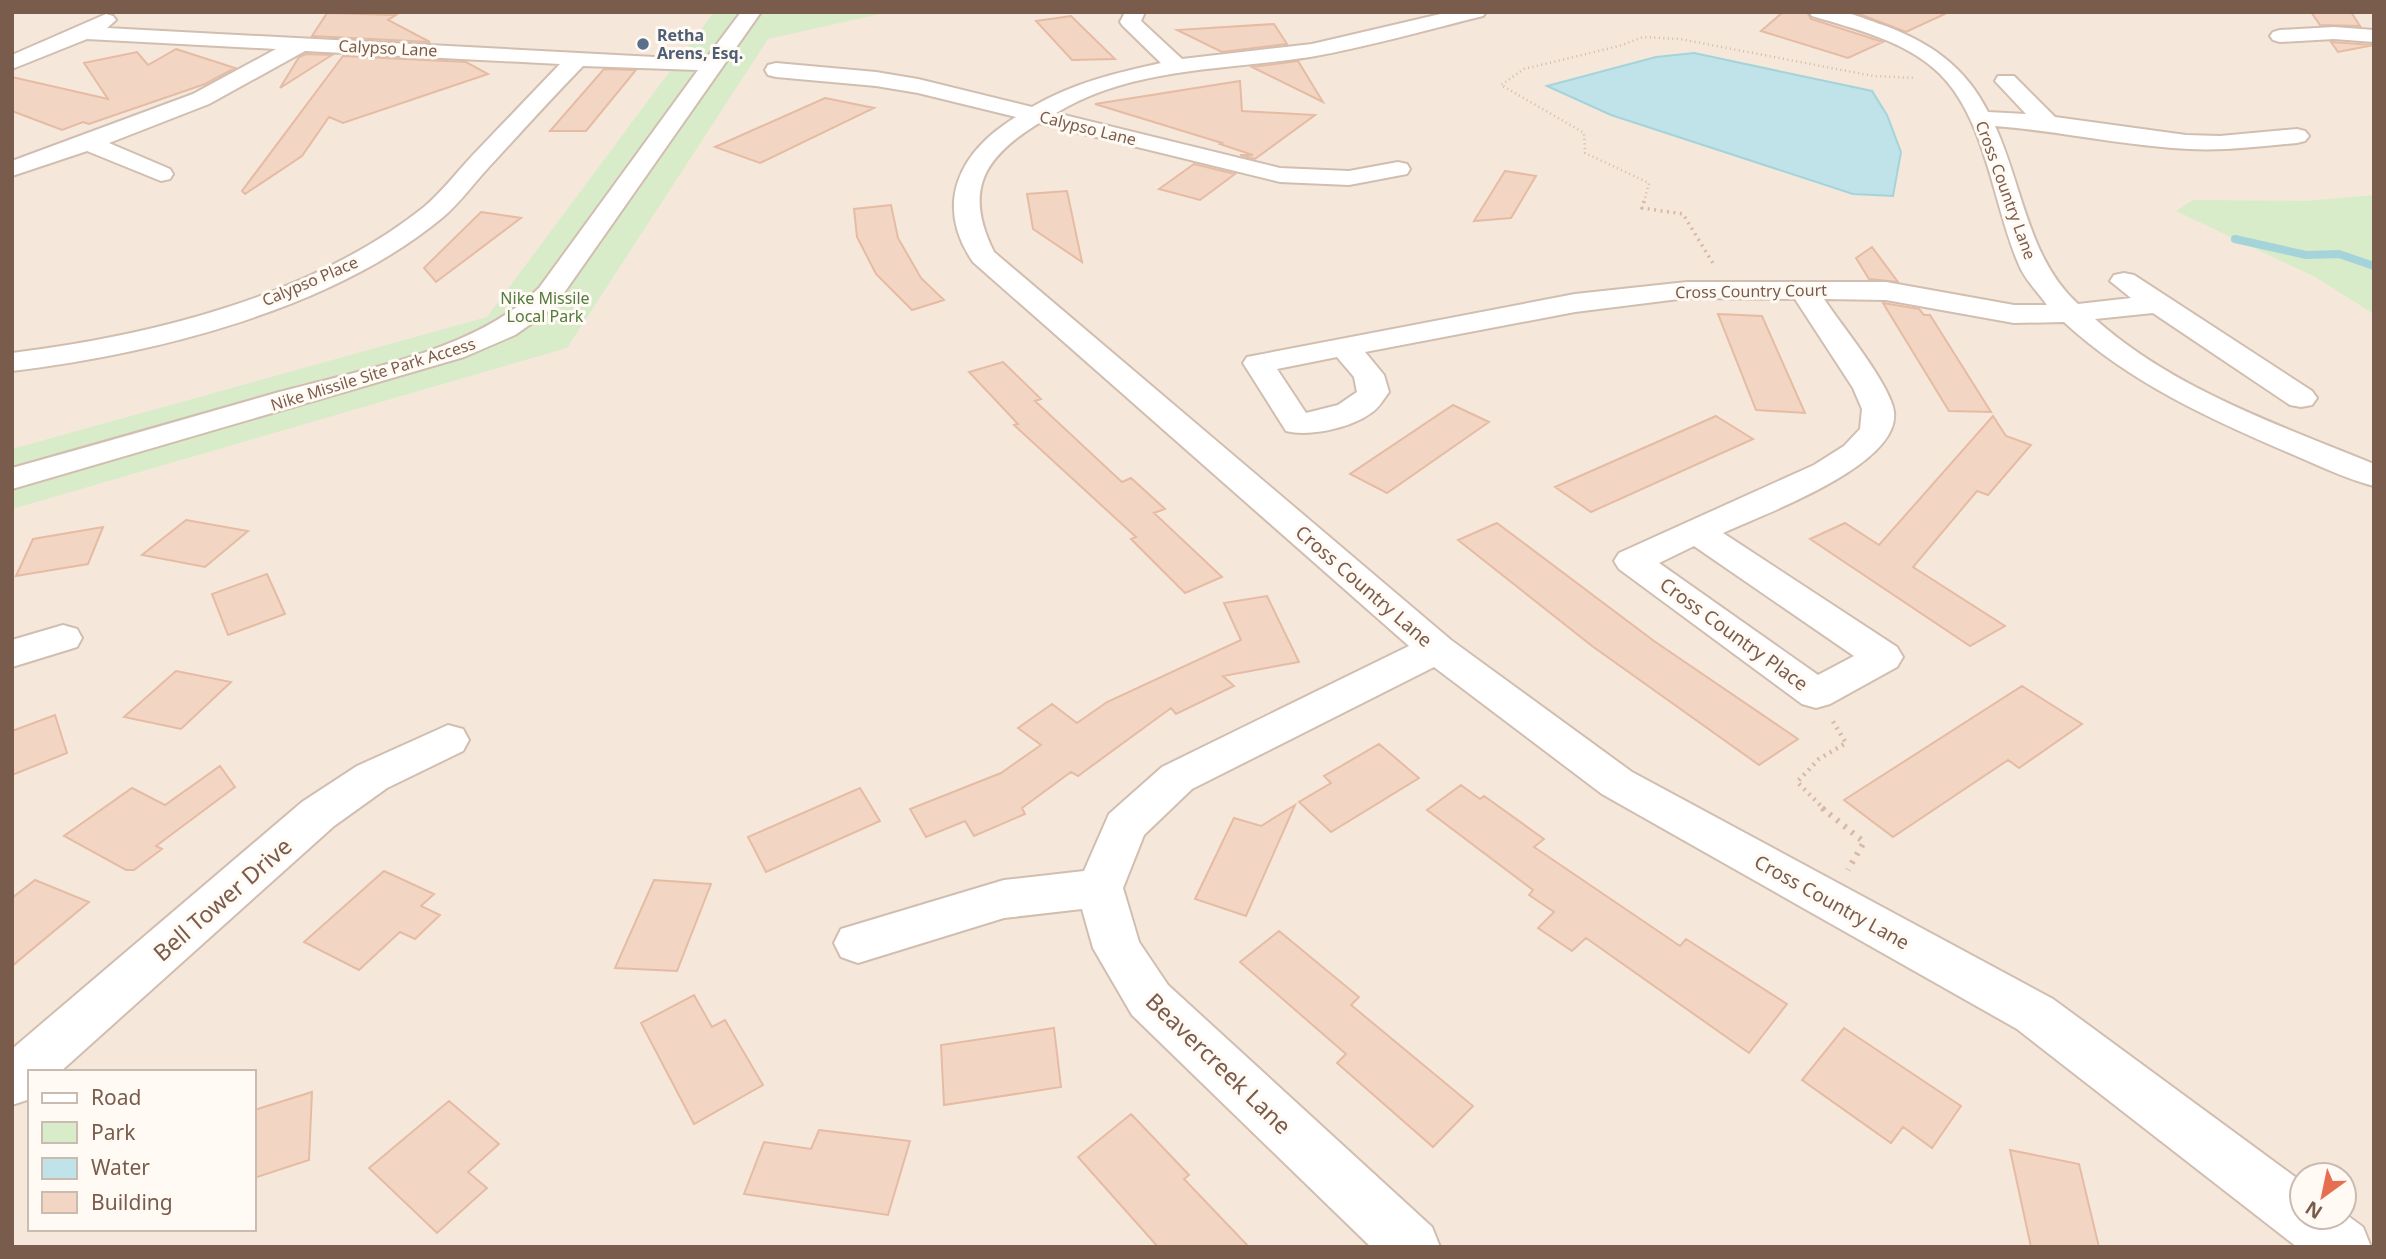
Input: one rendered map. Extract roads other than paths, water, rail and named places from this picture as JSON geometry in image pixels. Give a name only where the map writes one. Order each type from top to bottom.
[{"type":"street","points":[[12,63],[83,33],[117,12]]},
{"type":"street","name":"Nike Missile Site Park Access","points":[[12,479],[417,363],[476,343],[515,325],[549,294],[751,12]]},
{"type":"street","points":[[1135,12],[1130,22],[1177,66]]},
{"type":"street","name":"Cross Country Lane","points":[[1819,12],[1868,27],[1912,46],[1946,68],[1967,91],[1980,118],[2034,268],[2045,286],[2102,339],[2180,390],[2374,476]]},
{"type":"street","name":"Cross Country Lane","points":[[1453,14],[1312,50],[1177,66],[1103,83],[1064,98],[1006,133],[984,155],[966,188],[969,228],[983,256],[1437,649],[1617,783],[2035,1014],[2323,1233]]},
{"type":"street","name":"Calypso Lane","points":[[83,33],[692,65]]},
{"type":"street","points":[[2280,36],[2334,33],[2374,36]]},
{"type":"street","points":[[12,169],[201,99],[304,43]]},
{"type":"street","name":"Calypso Place","points":[[12,362],[64,356],[138,340],[220,317],[328,276],[360,260],[432,213],[577,59]]},
{"type":"street","name":"Calypso Lane","points":[[776,70],[876,79],[956,94],[1280,175],[1349,178],[1398,169]]},
{"type":"street","points":[[2006,81],[2048,123]]},
{"type":"street","points":[[1980,118],[2048,123],[2186,142],[2297,136]]},
{"type":"street","points":[[88,143],[161,174]]},
{"type":"street","points":[[2124,281],[2301,398]]},
{"type":"street","name":"Cross Country Place","points":[[1695,530],[1883,657],[1816,694],[1632,561],[1695,530],[1826,472],[1856,453],[1877,431],[1878,409],[1869,388],[1803,289]]},
{"type":"street","name":"Cross Country Court","points":[[1345,347],[1575,303],[1687,290],[1886,291],[2014,314],[2072,313],[2159,304]]},
{"type":"street","points":[[12,654],[63,638]]},
{"type":"street","points":[[858,943],[1004,899],[1100,888],[1125,826],[1177,778],[1437,649]]},
{"type":"street","name":"Bell Tower Drive","points":[[12,1082],[318,814],[372,777],[448,740]]},
{"type":"street","name":"Beavercreek Lane","points":[[1100,888],[1117,948],[1150,1000],[1412,1247]]},
{"type":"water","points":[[1694,53],[1872,91],[1887,115],[1901,152],[1893,196],[1853,194],[1611,115],[1547,86],[1656,57]]},
{"type":"waterway","points":[[2235,239],[2306,255],[2339,254],[2374,266]]},
{"type":"place","name":"Retha Arens, Esq.","points":[[643,44]]},
{"type":"park label","name":"Nike Missile Local Park","points":[[545,307]]}]
